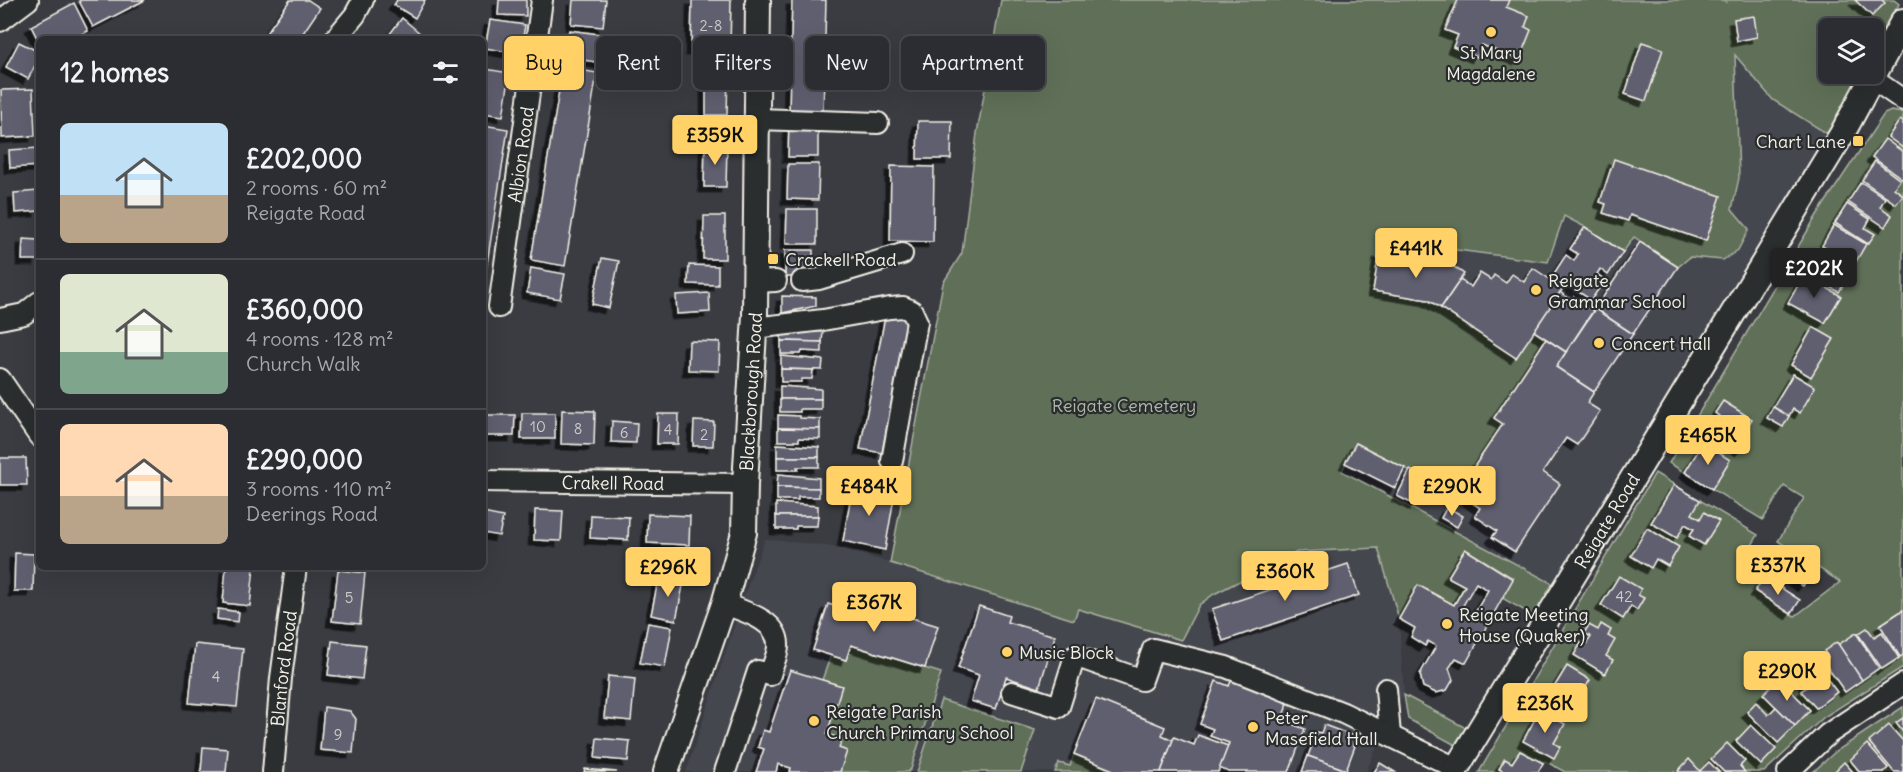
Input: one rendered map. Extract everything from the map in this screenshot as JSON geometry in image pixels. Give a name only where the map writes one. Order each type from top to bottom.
[{"type":"main road","name":"Blackborough Road","points":[[666,772],[724,604],[744,533],[754,328],[765,281],[757,119],[758,0]]},
{"type":"main road","name":"Reigate Road","points":[[1884,58],[1903,21]]},
{"type":"main road","name":"Reigate Road","points":[[1455,770],[1870,84]]},
{"type":"street","points":[[0,21],[28,0]]},
{"type":"street","points":[[338,36],[355,15],[363,0]]},
{"type":"street","name":"Albion Road","points":[[499,306],[542,0]]},
{"type":"street","points":[[1880,84],[1903,100]]},
{"type":"street","points":[[757,119],[878,123]]},
{"type":"street","points":[[802,281],[819,279],[902,254]]},
{"type":"street","points":[[0,318],[24,314],[36,304]]},
{"type":"street","points":[[754,328],[823,320],[890,308],[903,307],[912,311],[917,322],[892,461]]},
{"type":"street","points":[[0,379],[36,432]]},
{"type":"street","name":"Crakell Road","points":[[486,481],[745,484]]},
{"type":"street","name":"Blanford Road","points":[[273,772],[281,678],[296,570]]},
{"type":"street","points":[[724,604],[754,615],[773,629],[778,646],[770,675],[758,672],[724,772]]},
{"type":"street","points":[[1012,692],[1059,707],[1075,656],[1142,680],[1153,649],[1226,667],[1390,735],[1455,770]]},
{"type":"street","points":[[1788,772],[1828,734],[1903,684]]},
{"type":"street","points":[[1386,689],[1390,735]]},
{"type":"shaded area","name":"Reigate Grammar School","points":[[1723,0],[1773,100],[1829,135],[1555,585],[1329,464],[1343,233],[1564,216]]},
{"type":"shaded area","points":[[765,539],[836,547],[1074,620],[1077,609],[1181,640],[1199,605],[1214,594],[1297,552],[1378,548],[1399,619],[1404,695],[1383,732],[1366,772],[686,772]]},
{"type":"green space","name":"Reigate Cemetery","points":[[1001,0],[1723,0],[1726,2],[1726,0],[1894,0],[1899,4],[1884,33],[1884,18],[1818,18],[1818,84],[1857,84],[1829,135],[1773,100],[1735,55],[1739,178],[1732,209],[1749,229],[1738,250],[1723,260],[1690,257],[1678,267],[1634,237],[1623,252],[1564,216],[1548,262],[1381,240],[1374,291],[1428,300],[1516,358],[1534,331],[1546,339],[1494,417],[1503,424],[1447,507],[1427,479],[1356,443],[1342,471],[1555,585],[1536,617],[1502,598],[1513,578],[1465,549],[1449,577],[1465,586],[1454,605],[1418,586],[1399,619],[1378,548],[1297,552],[1214,594],[1199,605],[1181,640],[1078,609],[1074,620],[890,563],[943,283],[962,253],[985,90],[1045,90],[1045,36],[995,36]]},
{"type":"green space","points":[[1891,111],[1903,113],[1903,610],[1880,625],[1900,657],[1903,655],[1903,667],[1824,717],[1764,772],[1565,772],[1520,751],[1512,763],[1504,759],[1500,769],[1505,772],[1479,772],[1655,473],[1758,535],[1742,562],[1764,577],[1755,591],[1791,614],[1795,616],[1840,582],[1778,541],[1804,498],[1784,486],[1763,520],[1669,463],[1817,215],[1884,114]]},
{"type":"green space","points":[[851,645],[941,673],[911,769],[908,772],[840,772],[839,748],[842,739],[827,734],[841,686],[822,680],[831,655],[846,660]]},
{"type":"green space","points":[[1404,695],[1468,729],[1457,746],[1408,719]]},
{"type":"green space","points":[[941,700],[1035,730],[1021,772],[917,772]]},
{"type":"green space","points":[[1903,707],[1903,772],[1813,772],[1835,752]]},
{"type":"green space","points":[[1074,754],[1105,766],[1106,772],[1055,772],[1059,763],[1070,766]]},
{"type":"building","points":[[80,0],[145,0],[93,27],[79,1]]},
{"type":"building","points":[[290,0],[308,0],[320,8],[301,36],[264,36]]},
{"type":"building","points":[[397,0],[425,0],[415,18],[394,5]]},
{"type":"building","points":[[499,0],[526,0],[526,16],[498,15]]},
{"type":"building","points":[[573,0],[606,0],[603,27],[571,24]]},
{"type":"building","points":[[692,0],[731,0],[730,36],[693,36],[693,50],[691,50]]},
{"type":"building","points":[[792,0],[826,0],[825,36],[805,36],[805,90],[824,90],[823,113],[789,112],[790,90],[793,90],[793,36],[791,36]]},
{"type":"building","name":"St Mary Magdalene","points":[[1458,0],[1509,0],[1506,7],[1529,16],[1525,27],[1531,30],[1519,60],[1482,45],[1477,57],[1453,47],[1458,35],[1445,30]]},
{"type":"building","points":[[1855,0],[1882,0],[1885,3],[1872,16]]},
{"type":"building","points":[[74,3],[88,31],[78,36],[36,36],[31,26]]},
{"type":"building","points":[[1754,16],[1757,37],[1737,41],[1734,19]]},
{"type":"building","points":[[402,18],[421,34],[419,36],[388,36]]},
{"type":"building","points":[[490,20],[525,25],[523,36],[504,36],[504,51],[486,48]]},
{"type":"building","points":[[569,30],[606,35],[596,36],[596,62],[584,60],[584,36],[568,36]]},
{"type":"building","points":[[19,42],[36,50],[36,64],[28,79],[6,67]]},
{"type":"building","points":[[1642,42],[1663,49],[1646,101],[1625,94]]},
{"type":"building","points":[[486,69],[504,72],[504,90],[507,90],[503,116],[486,113]]},
{"type":"building","points":[[584,71],[596,73],[565,266],[531,260],[559,90],[584,90]]},
{"type":"building","points":[[33,89],[35,136],[2,138],[1,90]]},
{"type":"building","points":[[706,90],[728,90],[727,115],[706,115]]},
{"type":"building","points":[[1900,120],[1903,122],[1903,148],[1888,137]]},
{"type":"building","points":[[918,121],[952,121],[951,159],[917,159]]},
{"type":"building","points":[[789,123],[818,124],[818,157],[788,157]]},
{"type":"building","points":[[486,125],[508,129],[486,270]]},
{"type":"building","points":[[1885,139],[1903,152],[1903,179],[1872,157]]},
{"type":"building","points":[[705,144],[727,145],[726,187],[704,187]]},
{"type":"building","points":[[36,148],[36,166],[10,168],[9,150]]},
{"type":"building","points":[[1614,159],[1721,196],[1706,241],[1630,215],[1628,221],[1603,213],[1606,204],[1600,202]]},
{"type":"building","points":[[1875,161],[1900,180],[1894,188],[1903,195],[1896,204],[1862,180]]},
{"type":"building","points":[[788,164],[819,164],[818,200],[787,199]]},
{"type":"building","points":[[891,166],[934,167],[933,242],[890,241]]},
{"type":"building","points":[[1861,182],[1885,198],[1880,207],[1892,215],[1885,227],[1848,202]]},
{"type":"building","points":[[36,191],[36,211],[15,213],[14,193]]},
{"type":"building","points":[[1847,204],[1870,219],[1865,228],[1875,234],[1868,244],[1835,223]]},
{"type":"building","points":[[787,209],[817,209],[817,244],[786,244]]},
{"type":"building","points":[[704,216],[725,216],[725,259],[703,259]]},
{"type":"building","points":[[1834,225],[1866,244],[1854,265],[1822,246]]},
{"type":"building","points":[[1585,227],[1623,252],[1608,275],[1600,269],[1597,274],[1605,280],[1591,300],[1553,275],[1566,255],[1574,261],[1578,254],[1570,249]]},
{"type":"building","points":[[23,239],[36,240],[36,260],[22,260]]},
{"type":"building","points":[[1640,242],[1678,267],[1633,334],[1595,309]]},
{"type":"building","points":[[1818,248],[1842,262],[1837,271],[1848,277],[1839,292],[1804,272]]},
{"type":"building","points":[[785,250],[813,250],[813,277],[785,277]]},
{"type":"building","points":[[1379,253],[1445,264],[1464,274],[1441,308],[1428,300],[1373,291]]},
{"type":"building","points":[[602,258],[619,261],[609,308],[592,304]]},
{"type":"building","points":[[689,265],[718,266],[718,285],[688,284]]},
{"type":"building","points":[[531,268],[565,274],[560,299],[527,293]]},
{"type":"building","points":[[1533,268],[1563,288],[1516,358],[1441,308],[1460,280],[1471,287],[1480,273],[1491,280],[1494,275],[1506,283],[1512,274],[1524,282]]},
{"type":"building","points":[[1804,275],[1841,296],[1825,323],[1788,303]]},
{"type":"building","points":[[1560,292],[1572,301],[1574,297],[1593,311],[1566,352],[1534,331]]},
{"type":"building","points":[[709,293],[710,312],[677,314],[676,295]]},
{"type":"building","points":[[782,296],[816,297],[816,306],[782,313]]},
{"type":"building","name":"Concert Hall","points":[[1595,309],[1633,334],[1594,392],[1556,367]]},
{"type":"building","points":[[886,311],[908,315],[882,453],[860,449]]},
{"type":"building","points":[[1813,327],[1834,339],[1811,377],[1791,365]]},
{"type":"building","points":[[781,328],[823,332],[822,342],[781,341]]},
{"type":"building","points":[[1546,339],[1566,352],[1556,367],[1594,392],[1587,403],[1600,411],[1577,445],[1566,438],[1543,472],[1560,484],[1515,552],[1492,537],[1497,531],[1475,516],[1480,508],[1457,492],[1503,424],[1494,418]]},
{"type":"building","points":[[689,341],[720,342],[719,371],[688,370]]},
{"type":"building","points":[[781,341],[822,342],[822,352],[802,351],[801,354],[781,354]]},
{"type":"building","points":[[781,356],[823,360],[822,370],[781,369]]},
{"type":"building","points":[[781,369],[813,370],[812,379],[802,379],[801,382],[781,382]]},
{"type":"building","points":[[1793,374],[1815,387],[1800,413],[1793,409],[1789,416],[1773,407]]},
{"type":"building","points":[[780,386],[821,389],[821,399],[780,399]]},
{"type":"building","points":[[780,399],[821,399],[821,409],[780,412]]},
{"type":"building","points":[[1723,401],[1752,419],[1742,435],[1749,439],[1741,450],[1709,431],[1719,416],[1715,413]]},
{"type":"building","points":[[1773,407],[1789,416],[1783,427],[1767,418]]},
{"type":"building","points":[[562,410],[595,411],[594,445],[561,444]]},
{"type":"building","points":[[522,413],[555,413],[555,439],[521,439]]},
{"type":"building","points":[[658,414],[679,414],[678,444],[657,444]]},
{"type":"building","points":[[486,415],[515,415],[514,436],[486,436]]},
{"type":"building","points":[[778,415],[820,419],[820,429],[778,428]]},
{"type":"building","points":[[612,421],[637,423],[636,443],[611,442]]},
{"type":"building","points":[[694,421],[714,422],[713,446],[693,446]]},
{"type":"building","points":[[778,428],[820,429],[820,439],[799,438],[799,441],[778,441]]},
{"type":"building","points":[[1356,443],[1405,468],[1395,488],[1345,463]]},
{"type":"building","points":[[1703,443],[1730,460],[1712,489],[1685,472]]},
{"type":"building","points":[[777,444],[819,447],[819,457],[777,457]]},
{"type":"building","points":[[777,457],[819,457],[819,467],[777,470]]},
{"type":"building","points":[[0,458],[26,458],[27,485],[0,485]]},
{"type":"building","points":[[1410,470],[1427,479],[1415,505],[1397,496]]},
{"type":"building","points":[[778,474],[819,478],[819,488],[777,487]]},
{"type":"building","points":[[853,484],[895,492],[885,550],[843,541]]},
{"type":"building","points":[[1674,485],[1700,500],[1692,514],[1700,519],[1704,512],[1719,521],[1704,545],[1689,536],[1694,529],[1685,524],[1677,538],[1651,523]]},
{"type":"building","points":[[777,487],[819,488],[819,497],[777,500]]},
{"type":"building","points":[[776,503],[818,506],[818,516],[776,516]]},
{"type":"building","points":[[1447,507],[1463,516],[1457,527],[1441,518]]},
{"type":"building","points":[[535,510],[563,511],[561,541],[534,540]]},
{"type":"building","points":[[486,514],[503,517],[499,536],[486,534]]},
{"type":"building","points":[[648,514],[690,516],[689,545],[647,543]]},
{"type":"building","points":[[591,515],[629,517],[628,540],[590,538]]},
{"type":"building","points":[[776,516],[818,516],[817,526],[776,529]]},
{"type":"building","points":[[1647,528],[1679,547],[1668,566],[1656,559],[1651,568],[1631,556]]},
{"type":"building","points":[[1786,547],[1816,566],[1803,586],[1773,567]]},
{"type":"building","name":"Reigate Meeting House (Quaker)","points":[[1465,549],[1513,579],[1466,663],[1456,658],[1449,668],[1453,680],[1447,690],[1436,693],[1423,687],[1420,674],[1436,646],[1428,641],[1425,646],[1411,637],[1415,628],[1399,619],[1418,585],[1454,605],[1465,586],[1448,577]],"holes":[[[1476,583],[1488,590],[1473,616],[1461,609]]]},
{"type":"building","points":[[15,553],[34,554],[33,591],[14,591]]},
{"type":"building","points":[[1348,564],[1359,595],[1223,641],[1212,609]]},
{"type":"building","points":[[226,570],[254,570],[250,606],[223,603]]},
{"type":"building","points":[[338,570],[365,573],[360,624],[332,621]]},
{"type":"building","points":[[659,576],[684,581],[676,620],[651,615]]},
{"type":"building","points":[[1619,576],[1641,589],[1638,595],[1644,598],[1637,610],[1631,606],[1623,619],[1601,605]]},
{"type":"building","points":[[1764,577],[1800,600],[1791,614],[1755,591]]},
{"type":"building","points":[[841,596],[938,626],[925,668],[851,645],[846,660],[813,650],[828,604],[838,607]]},
{"type":"building","name":"Music Block","points":[[979,606],[1009,616],[1007,622],[1055,636],[1039,688],[1006,677],[996,709],[971,701],[979,675],[958,668]]},
{"type":"building","points":[[218,609],[239,612],[238,622],[217,619]]},
{"type":"building","points":[[1903,610],[1903,655],[1900,657],[1880,625]]},
{"type":"building","points":[[648,623],[672,627],[665,667],[640,663]]},
{"type":"building","points":[[1601,624],[1611,630],[1608,636],[1615,640],[1606,656],[1613,660],[1605,674],[1574,655],[1581,643],[1585,646],[1591,637],[1584,633],[1589,625],[1598,630]]},
{"type":"building","points":[[1867,628],[1874,637],[1882,632],[1899,658],[1882,669],[1858,634]]},
{"type":"building","points":[[1856,633],[1879,668],[1862,680],[1838,645]]},
{"type":"building","points":[[332,641],[366,645],[362,679],[328,675]]},
{"type":"building","points":[[1837,642],[1862,680],[1845,692],[1823,661],[1828,657],[1824,651]]},
{"type":"building","points":[[195,644],[243,649],[237,707],[189,703]]},
{"type":"building","points":[[1813,660],[1837,692],[1816,708],[1801,691],[1807,687],[1796,672]]},
{"type":"building","points":[[1567,666],[1590,680],[1576,703],[1569,699],[1565,706],[1548,697]]},
{"type":"building","points":[[790,670],[842,686],[827,734],[842,739],[839,748],[847,751],[840,772],[790,772],[791,768],[778,764],[776,772],[756,772],[764,749],[758,747],[763,730],[769,732]]},
{"type":"building","points":[[608,676],[635,679],[631,721],[604,718]]},
{"type":"building","name":"Peter Masefield Hall","points":[[1232,679],[1289,701],[1281,720],[1305,729],[1289,772],[1229,772],[1219,768],[1229,743],[1210,736],[1213,729],[1200,724],[1216,681],[1229,686]]},
{"type":"building","points":[[1779,679],[1810,710],[1795,726],[1763,694]]},
{"type":"building","points":[[1096,699],[1165,727],[1162,735],[1173,740],[1161,772],[1112,772],[1113,770],[1074,754]]},
{"type":"building","points":[[1756,702],[1768,715],[1776,707],[1795,726],[1778,743],[1747,712]]},
{"type":"building","points":[[324,707],[350,711],[356,719],[353,753],[320,750]]},
{"type":"building","points":[[1540,710],[1565,724],[1554,743],[1560,747],[1554,758],[1523,741]]},
{"type":"building","points":[[1903,718],[1903,732],[1896,723]]},
{"type":"building","points":[[1324,725],[1356,737],[1346,770],[1308,756],[1317,732],[1321,733]]},
{"type":"building","points":[[1751,725],[1776,749],[1761,765],[1736,741]]},
{"type":"building","points":[[1889,725],[1903,741],[1903,772],[1894,772],[1869,742]]},
{"type":"building","points":[[1198,735],[1228,746],[1218,772],[1161,772],[1174,737],[1194,745]]},
{"type":"building","points":[[597,738],[630,741],[628,761],[595,758]]},
{"type":"building","points":[[1727,743],[1745,761],[1740,766],[1745,772],[1724,772],[1711,759]]},
{"type":"building","points":[[1867,744],[1888,768],[1884,772],[1860,772],[1850,760]]},
{"type":"building","points":[[203,747],[228,749],[226,772],[201,772]]},
{"type":"building","points":[[1520,751],[1543,763],[1538,772],[1505,772],[1499,769],[1505,759],[1512,763]]},
{"type":"building","points":[[1308,756],[1346,770],[1345,772],[1302,772]]},
{"type":"building","points":[[1689,759],[1700,771],[1709,762],[1719,772],[1679,772]]},
{"type":"building","points":[[1844,762],[1853,772],[1834,772]]},
{"type":"building","points":[[1380,763],[1395,772],[1374,772]]},
{"type":"building","points":[[585,769],[617,772],[584,772]]},
{"type":"place","name":"St Mary Magdalene","points":[[1491,32]]},
{"type":"place","name":"Chart Lane","points":[[1858,141]]},
{"type":"place","name":"Crackell Road","points":[[773,259]]},
{"type":"place","name":"Reigate Grammar School","points":[[1536,290]]},
{"type":"place","name":"Concert Hall","points":[[1599,343]]},
{"type":"place","name":"Reigate Meeting House (Quaker)","points":[[1447,624]]},
{"type":"place","name":"Music Block","points":[[1007,652]]},
{"type":"place","name":"Reigate Parish Church Primary School","points":[[814,721]]},
{"type":"place","name":"Peter Masefield Hall","points":[[1253,727]]}]
